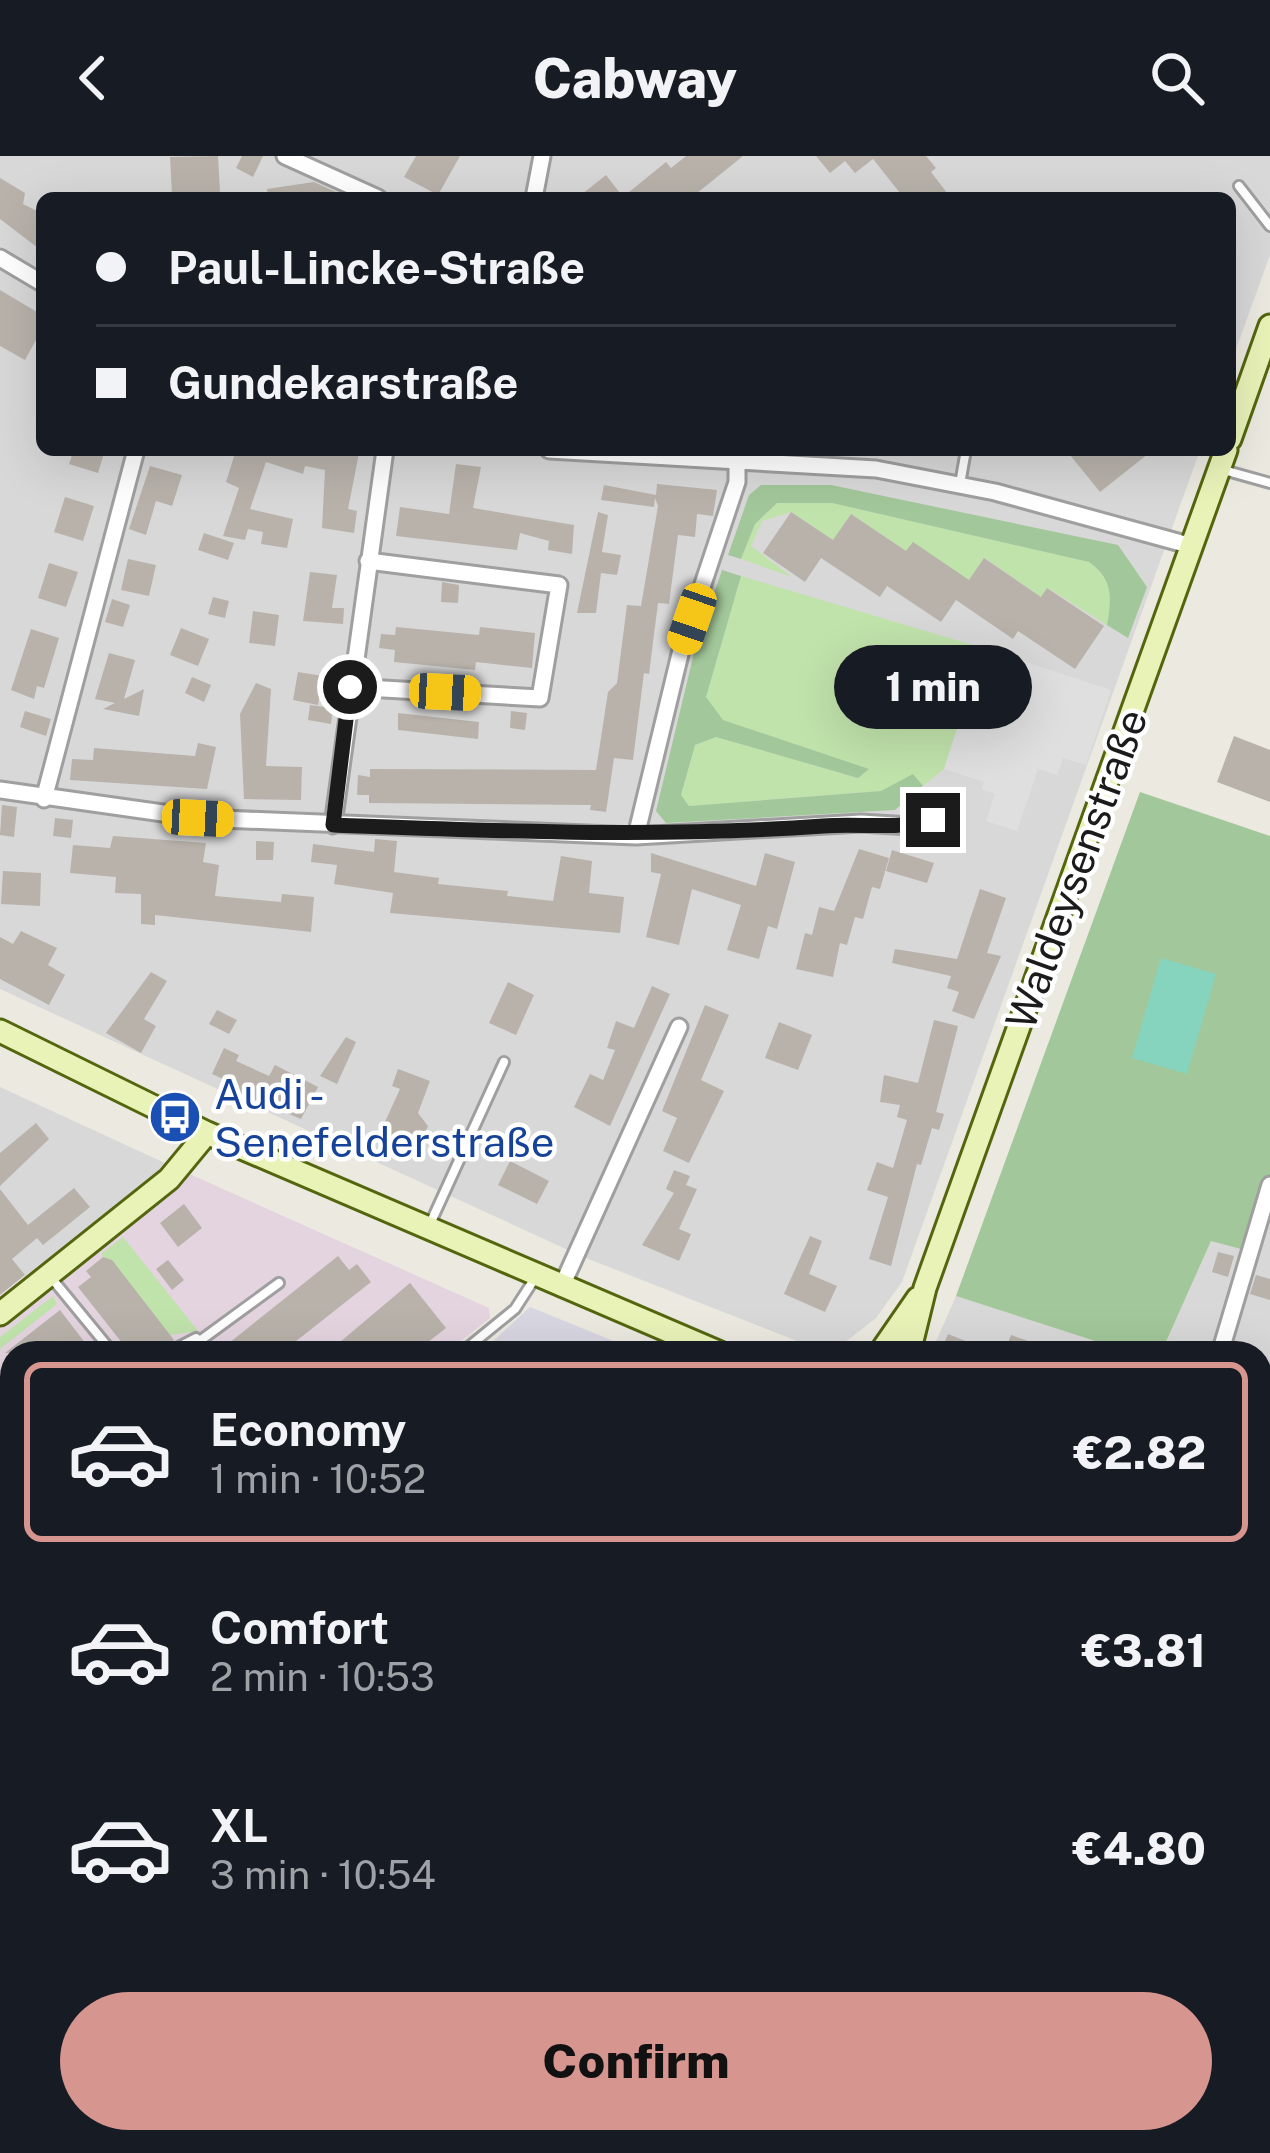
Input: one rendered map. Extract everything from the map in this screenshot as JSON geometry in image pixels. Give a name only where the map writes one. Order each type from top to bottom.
[{"type":"street","points":[[285,156],[364,192]]},
{"type":"street","points":[[535,192],[542,156]]},
{"type":"street","points":[[0,258],[36,279]]},
{"type":"street","points":[[1237,398],[1270,326]]},
{"type":"street","points":[[44,799],[134,456]]},
{"type":"street","points":[[333,825],[384,456]]},
{"type":"street","points":[[636,836],[681,650],[737,482],[737,456]]},
{"type":"street","points":[[764,456],[846,459],[1192,546]]},
{"type":"street","name":"Waldeysenstraße","points":[[911,1341],[925,1288],[1223,459]]},
{"type":"street","points":[[350,687],[540,698],[559,585],[368,561]]},
{"type":"street","points":[[0,790],[198,818],[636,836],[861,823],[910,826],[933,820]]},
{"type":"street","points":[[561,1288],[679,1027]]},
{"type":"street","points":[[0,1030],[207,1133],[691,1341]]},
{"type":"street","points":[[0,1314],[169,1179],[207,1133]]},
{"type":"street","points":[[1224,1341],[1270,1185]]},
{"type":"street","name":"Waldeysenstraße","points":[[888,1341],[925,1288]]},
{"type":"lane","points":[[1239,186],[1270,226]]},
{"type":"lane","points":[[960,485],[965,456]]},
{"type":"lane","points":[[1223,459],[1270,483]]},
{"type":"lane","points":[[428,1231],[504,1062]]},
{"type":"lane","points":[[49,1275],[102,1341]]},
{"type":"lane","points":[[476,1341],[515,1310],[535,1277]]},
{"type":"lane","points":[[184,1341],[201,1340],[279,1282]]},
{"type":"shaded area","points":[[0,156],[1270,156],[1270,255],[1236,349],[1236,192],[36,192],[36,456],[1198,456],[902,1282],[876,1318],[847,1341],[797,1341],[581,1256],[0,989]]},
{"type":"shaded area","points":[[983,648],[1111,690],[1086,765],[1063,758],[1057,775],[1038,769],[1017,831],[986,821],[995,794],[982,789],[984,782],[944,769]]},
{"type":"shaded area","points":[[0,1087],[167,1164],[25,1276],[5,1274],[0,1267]]},
{"type":"shaded area","points":[[167,1164],[489,1308],[490,1318],[461,1341],[0,1341],[0,1296]]},
{"type":"shaded area","points":[[1270,1206],[1270,1341],[1166,1341],[1211,1241]]},
{"type":"shaded area","points":[[956,1296],[1095,1341],[936,1341]]},
{"type":"shaded area","points":[[530,1307],[613,1341],[493,1341]]},
{"type":"green space","points":[[761,485],[831,485],[1118,545],[1147,587],[1128,638],[1107,625],[1109,589],[1089,562],[832,503],[777,503],[755,524],[741,559],[728,555],[749,495]]},
{"type":"green space","points":[[777,503],[832,503],[1089,562],[1109,589],[1107,625],[1048,588],[1041,597],[985,558],[969,580],[906,551],[851,514],[833,540],[791,512],[762,521],[751,546],[792,577],[741,559],[755,524]]},
{"type":"green space","points":[[722,570],[741,576],[706,697],[723,720],[869,769],[858,778],[716,737],[695,745],[681,795],[689,806],[881,791],[913,774],[923,786],[895,810],[666,823],[656,811],[694,653]]},
{"type":"green space","points":[[741,576],[983,648],[944,769],[923,786],[913,774],[881,791],[689,806],[681,796],[695,745],[716,737],[858,778],[869,769],[722,720],[706,697]]},
{"type":"green space","points":[[1140,792],[1270,836],[1270,1206],[1256,1253],[1211,1241],[1166,1341],[1095,1341],[956,1296]]},
{"type":"green space","points":[[1161,958],[1216,974],[1187,1074],[1132,1058]]},
{"type":"green space","points":[[123,1237],[198,1331],[170,1335],[112,1261],[108,1263],[101,1254]]},
{"type":"green space","points":[[53,1296],[57,1304],[10,1341],[0,1341]]},
{"type":"building","points":[[218,156],[220,192],[172,192],[170,157]]},
{"type":"building","points":[[242,156],[263,156],[253,177],[236,168]]},
{"type":"building","points":[[416,156],[460,156],[440,192],[404,177]]},
{"type":"building","points":[[686,156],[743,156],[698,192],[629,192],[666,162],[671,168]]},
{"type":"building","points":[[816,156],[926,156],[946,192],[899,192],[873,159],[855,173],[845,161],[830,173]]},
{"type":"building","points":[[606,175],[619,192],[585,192]]},
{"type":"building","points":[[0,178],[25,193],[23,204],[36,210],[36,246],[0,219]]},
{"type":"building","points":[[314,182],[336,192],[267,192]]},
{"type":"building","points":[[0,290],[36,311],[36,340],[25,360],[0,346]]},
{"type":"building","points":[[72,456],[103,456],[98,473],[69,464]]},
{"type":"building","points":[[234,456],[358,456],[348,509],[357,511],[354,533],[322,528],[325,470],[305,466],[303,474],[266,462],[250,509],[293,519],[287,548],[261,544],[263,532],[248,529],[245,540],[223,536],[239,488],[226,482]]},
{"type":"building","points":[[1071,456],[1145,456],[1100,492]]},
{"type":"building","points":[[456,464],[481,467],[473,508],[574,525],[572,554],[548,550],[549,541],[520,533],[517,550],[396,536],[400,507],[449,514]]},
{"type":"building","points":[[150,466],[182,475],[172,506],[156,501],[146,535],[129,529]]},
{"type":"building","points":[[657,484],[717,490],[713,516],[697,514],[695,537],[678,535],[669,604],[658,603],[649,674],[644,673],[633,760],[614,758],[606,812],[590,810],[591,805],[369,803],[369,795],[357,795],[358,775],[370,777],[370,769],[596,770],[608,692],[617,683],[627,605],[641,606],[658,506],[655,498],[654,507],[601,500],[604,485],[656,495]]},
{"type":"building","points":[[65,497],[94,506],[83,541],[54,532]]},
{"type":"building","points":[[598,512],[608,515],[602,552],[621,555],[617,575],[601,573],[596,613],[577,613]]},
{"type":"building","points":[[791,512],[833,540],[851,514],[906,551],[913,542],[969,580],[984,558],[1041,597],[1047,588],[1104,626],[1075,669],[1018,631],[1013,639],[956,600],[941,622],[887,586],[880,597],[821,558],[805,582],[763,553]]},
{"type":"building","points":[[204,533],[234,543],[228,560],[198,550]]},
{"type":"building","points":[[128,559],[156,565],[149,596],[121,590]]},
{"type":"building","points":[[49,563],[78,572],[66,607],[38,598]]},
{"type":"building","points":[[310,572],[337,575],[332,608],[344,608],[343,624],[303,621]]},
{"type":"building","points":[[442,582],[459,585],[458,603],[441,602]]},
{"type":"building","points":[[213,597],[229,601],[225,618],[208,614]]},
{"type":"building","points":[[112,599],[130,605],[123,627],[105,622]]},
{"type":"building","points":[[253,611],[279,615],[275,646],[249,643]]},
{"type":"building","points":[[396,627],[479,635],[480,627],[535,633],[532,668],[476,662],[475,670],[394,662],[395,650],[379,648],[381,634],[395,635]]},
{"type":"building","points":[[181,628],[209,639],[198,666],[170,655]]},
{"type":"building","points":[[31,629],[59,638],[44,688],[37,686],[34,699],[11,690]]},
{"type":"building","points":[[109,653],[135,660],[124,699],[144,689],[139,716],[103,709],[115,703],[95,699]]},
{"type":"building","points":[[298,672],[323,676],[318,705],[293,700]]},
{"type":"building","points":[[192,677],[211,685],[204,702],[185,693]]},
{"type":"building","points":[[256,683],[271,689],[266,766],[302,767],[301,800],[244,799],[240,714]]},
{"type":"building","points":[[310,705],[333,708],[331,724],[308,720]]},
{"type":"building","points":[[25,711],[51,719],[46,736],[20,727]]},
{"type":"building","points":[[511,711],[527,713],[525,730],[510,728]]},
{"type":"building","points":[[398,713],[479,722],[478,739],[398,730]]},
{"type":"building","points":[[1234,736],[1270,750],[1270,802],[1217,782]]},
{"type":"building","points":[[198,743],[216,747],[207,789],[70,780],[72,759],[93,760],[94,748],[195,756]]},
{"type":"building","points":[[2,805],[17,807],[14,837],[0,835]]},
{"type":"building","points":[[55,818],[73,820],[71,838],[53,836]]},
{"type":"building","points":[[113,836],[206,843],[203,862],[219,865],[215,896],[281,902],[282,894],[314,897],[311,932],[155,915],[155,925],[141,924],[141,894],[115,893],[116,877],[70,873],[73,845],[110,848]]},
{"type":"building","points":[[375,839],[397,841],[394,872],[439,878],[438,884],[553,901],[561,856],[592,861],[589,893],[624,897],[620,933],[390,913],[393,893],[334,884],[337,865],[311,862],[313,844],[374,852]]},
{"type":"building","points":[[256,841],[274,842],[273,860],[256,860]]},
{"type":"building","points":[[859,849],[889,858],[880,889],[872,887],[863,919],[855,917],[847,945],[840,943],[833,977],[796,969],[805,933],[812,935],[819,907],[834,911]]},
{"type":"building","points":[[892,850],[934,863],[927,883],[886,871]]},
{"type":"building","points":[[651,853],[756,886],[765,853],[795,862],[777,929],[768,926],[759,959],[727,950],[741,905],[692,889],[679,945],[646,937],[661,874],[651,872]]},
{"type":"building","points":[[3,871],[41,873],[40,906],[1,904]]},
{"type":"building","points":[[980,889],[1006,898],[987,953],[1001,956],[974,1019],[952,1011],[959,992],[947,988],[951,976],[892,963],[895,949],[957,959]]},
{"type":"building","points":[[21,931],[57,948],[48,965],[65,975],[49,1005],[0,979],[0,937],[13,944]]},
{"type":"building","points":[[151,972],[167,981],[144,1019],[156,1026],[141,1053],[106,1033]]},
{"type":"building","points":[[508,982],[534,995],[516,1035],[489,1023]]},
{"type":"building","points":[[652,986],[670,994],[610,1126],[574,1107],[590,1074],[603,1080],[615,1050],[607,1048],[616,1021],[634,1028]]},
{"type":"building","points":[[705,1005],[729,1015],[701,1080],[724,1091],[689,1163],[663,1151],[677,1118],[662,1111]]},
{"type":"building","points":[[217,1010],[237,1020],[229,1034],[209,1024]]},
{"type":"building","points":[[934,1020],[958,1026],[936,1112],[944,1114],[939,1130],[932,1128],[921,1165],[917,1164],[891,1266],[869,1259],[888,1197],[867,1190],[877,1162],[893,1168],[907,1120],[897,1117],[900,1105],[880,1102],[884,1075],[918,1083]]},
{"type":"building","points":[[779,1022],[812,1035],[798,1070],[765,1058]]},
{"type":"building","points":[[346,1037],[356,1042],[337,1084],[320,1076]]},
{"type":"building","points":[[224,1048],[239,1055],[236,1061],[269,1076],[275,1065],[318,1087],[301,1119],[237,1092],[239,1086],[212,1074]]},
{"type":"building","points":[[398,1069],[430,1081],[418,1113],[428,1126],[416,1152],[379,1135],[400,1089],[392,1086]]},
{"type":"building","points":[[36,1123],[49,1139],[0,1186],[0,1153]]},
{"type":"building","points":[[510,1161],[549,1181],[537,1204],[498,1185]]},
{"type":"building","points":[[674,1170],[690,1176],[686,1185],[697,1189],[679,1229],[691,1234],[679,1261],[642,1245],[674,1193],[666,1189]]},
{"type":"building","points":[[74,1188],[90,1207],[43,1245],[37,1238],[12,1259],[25,1275],[0,1295],[0,1189],[28,1225]]},
{"type":"building","points":[[184,1204],[202,1228],[178,1247],[160,1223]]},
{"type":"building","points":[[810,1236],[822,1241],[809,1274],[837,1286],[825,1312],[784,1294]]},
{"type":"building","points":[[1218,1252],[1234,1256],[1228,1277],[1212,1272]]},
{"type":"building","points":[[338,1256],[349,1270],[357,1264],[371,1282],[296,1341],[232,1341]]},
{"type":"building","points":[[103,1257],[112,1260],[174,1340],[121,1341],[78,1287],[91,1277],[86,1271]]},
{"type":"building","points":[[168,1260],[184,1280],[172,1290],[156,1269]]},
{"type":"building","points":[[1256,1275],[1270,1279],[1270,1300],[1250,1294]]},
{"type":"building","points":[[410,1283],[446,1328],[429,1341],[341,1341]]},
{"type":"building","points":[[60,1310],[84,1341],[20,1341]]},
{"type":"place","name":"Audi - Senefelderstraße","points":[[175,1117]]},
{"type":"route","points":[[350,687],[333,825],[636,836],[861,823],[910,826],[933,820]]}]
